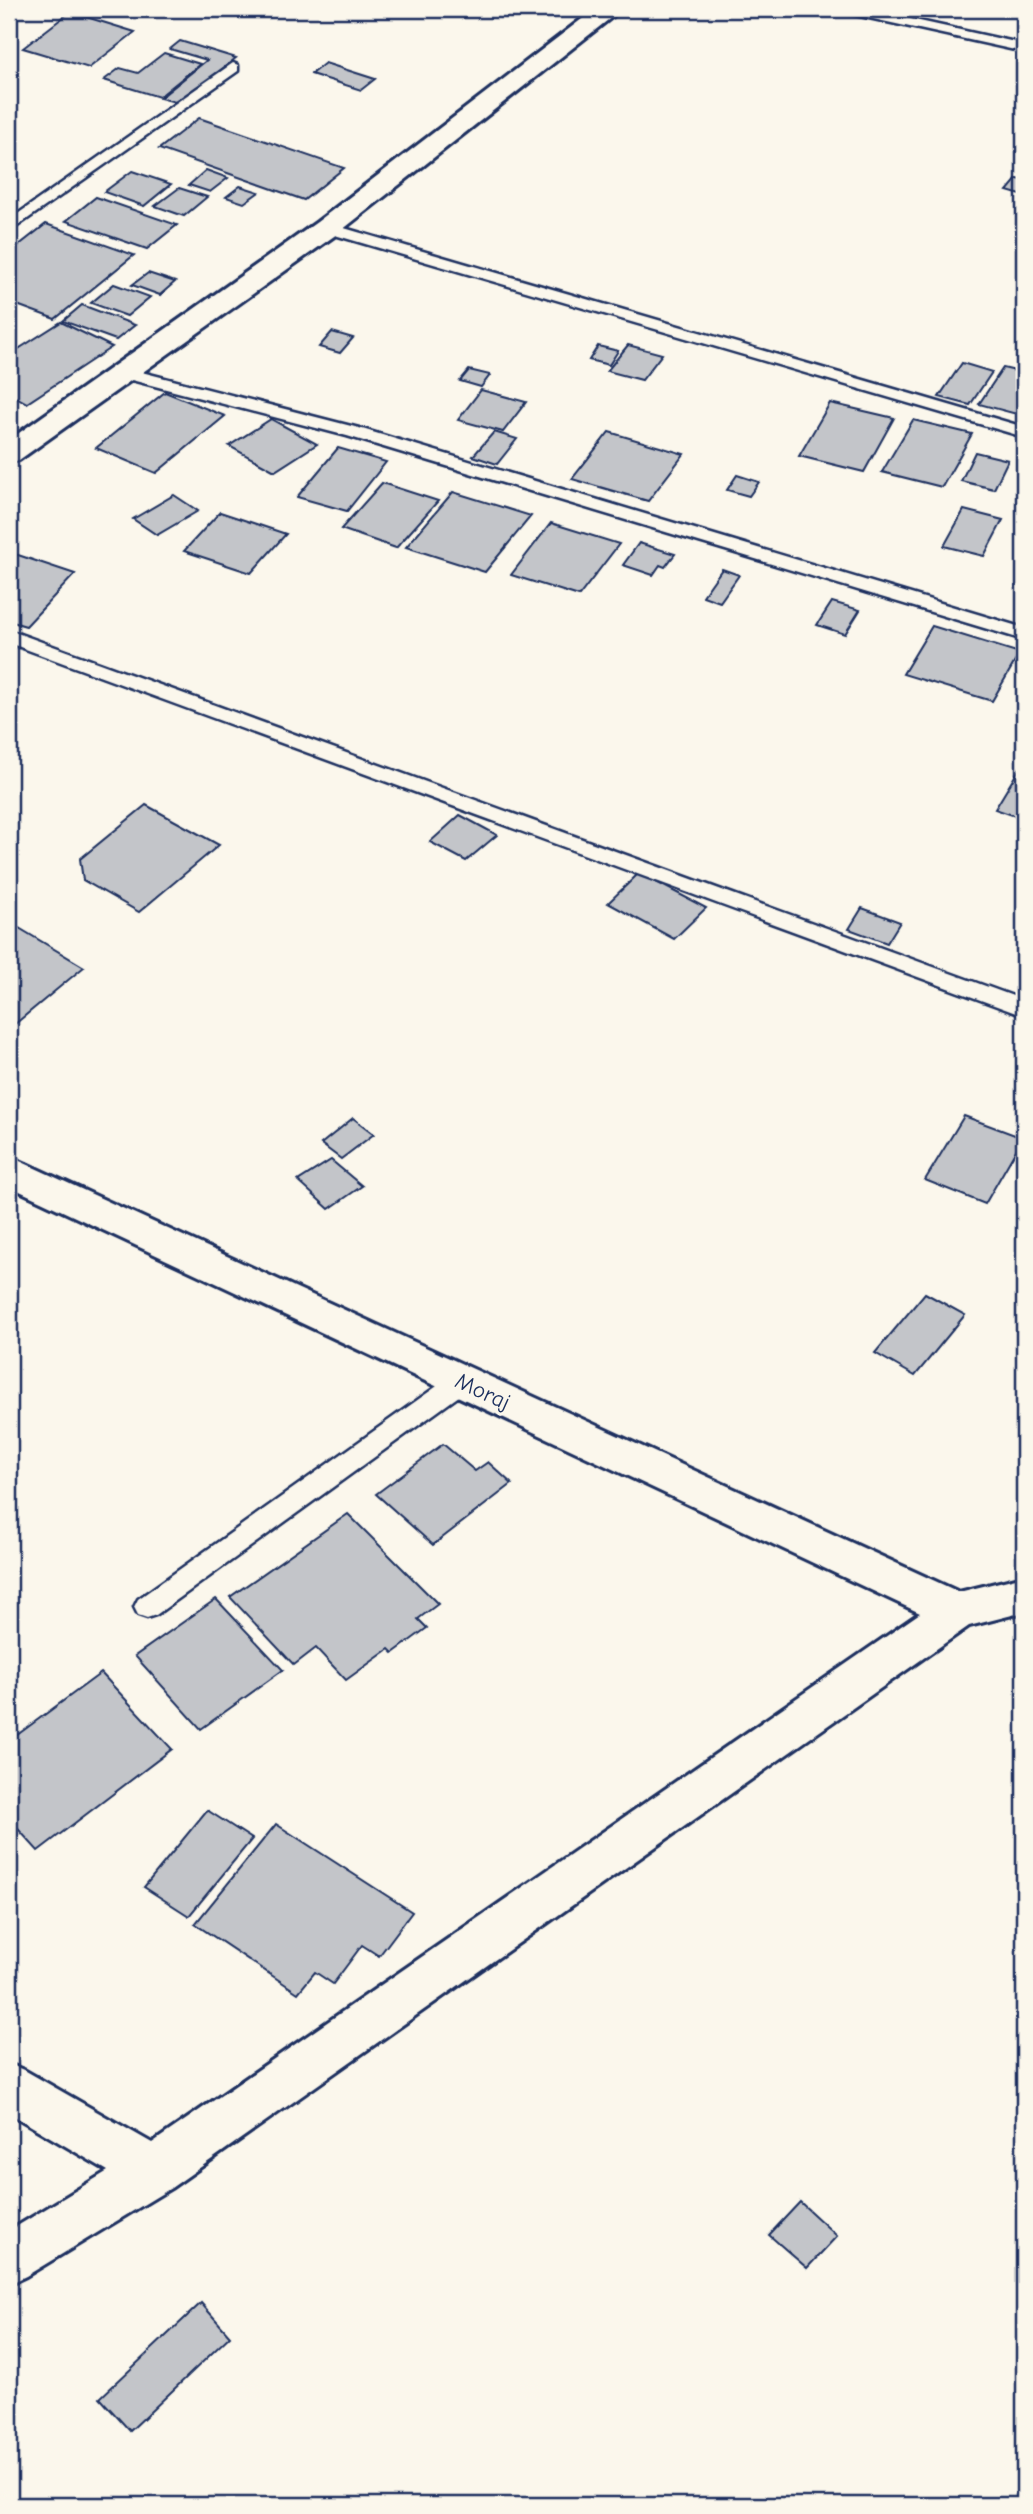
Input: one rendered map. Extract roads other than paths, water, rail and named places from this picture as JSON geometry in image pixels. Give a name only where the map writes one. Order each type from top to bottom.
[{"type":"street","points":[[9,454],[327,228],[610,9]]},
{"type":"street","name":"Moraj","points":[[9,1170],[957,1611]]},
{"type":"street","points":[[9,2259],[154,2171],[957,1611],[1024,1594]]},
{"type":"street","points":[[9,2087],[154,2171]]},
{"type":"lane","points":[[846,9],[1024,48]]},
{"type":"lane","points":[[9,227],[233,68]]},
{"type":"lane","points":[[327,228],[1024,432]]},
{"type":"lane","points":[[126,373],[353,432],[1024,634]]},
{"type":"lane","points":[[9,636],[1024,1008]]},
{"type":"lane","points":[[147,1607],[462,1381]]}]
